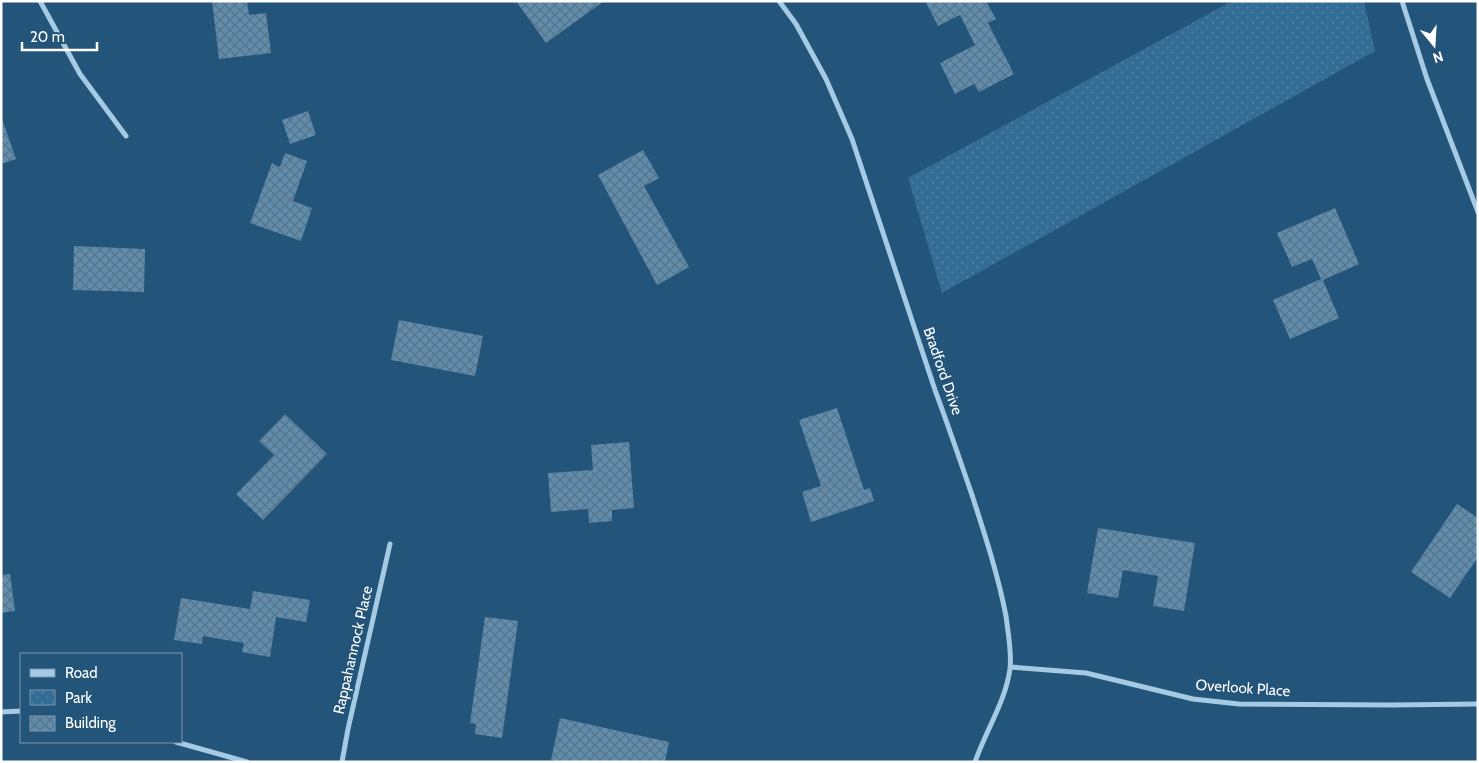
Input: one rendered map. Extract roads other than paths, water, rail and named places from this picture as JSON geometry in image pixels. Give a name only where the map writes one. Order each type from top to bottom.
[{"type":"street","points":[[40,1],[80,74],[126,136]]},
{"type":"street","name":"Bradford Drive","points":[[779,1],[796,24],[826,79],[852,139],[986,537],[1001,590],[1010,641],[1010,668],[1005,694],[985,735],[975,762]]},
{"type":"street","points":[[1402,1],[1430,87],[1478,212]]},
{"type":"street","name":"Rappahannock Place","points":[[342,762],[390,544]]},
{"type":"street","name":"Overlook Place","points":[[1010,668],[1086,673],[1193,698],[1239,704],[1392,706],[1478,704]]},
{"type":"street","points":[[1,712],[20,711]]},
{"type":"street","points":[[180,743],[246,762]]}]
